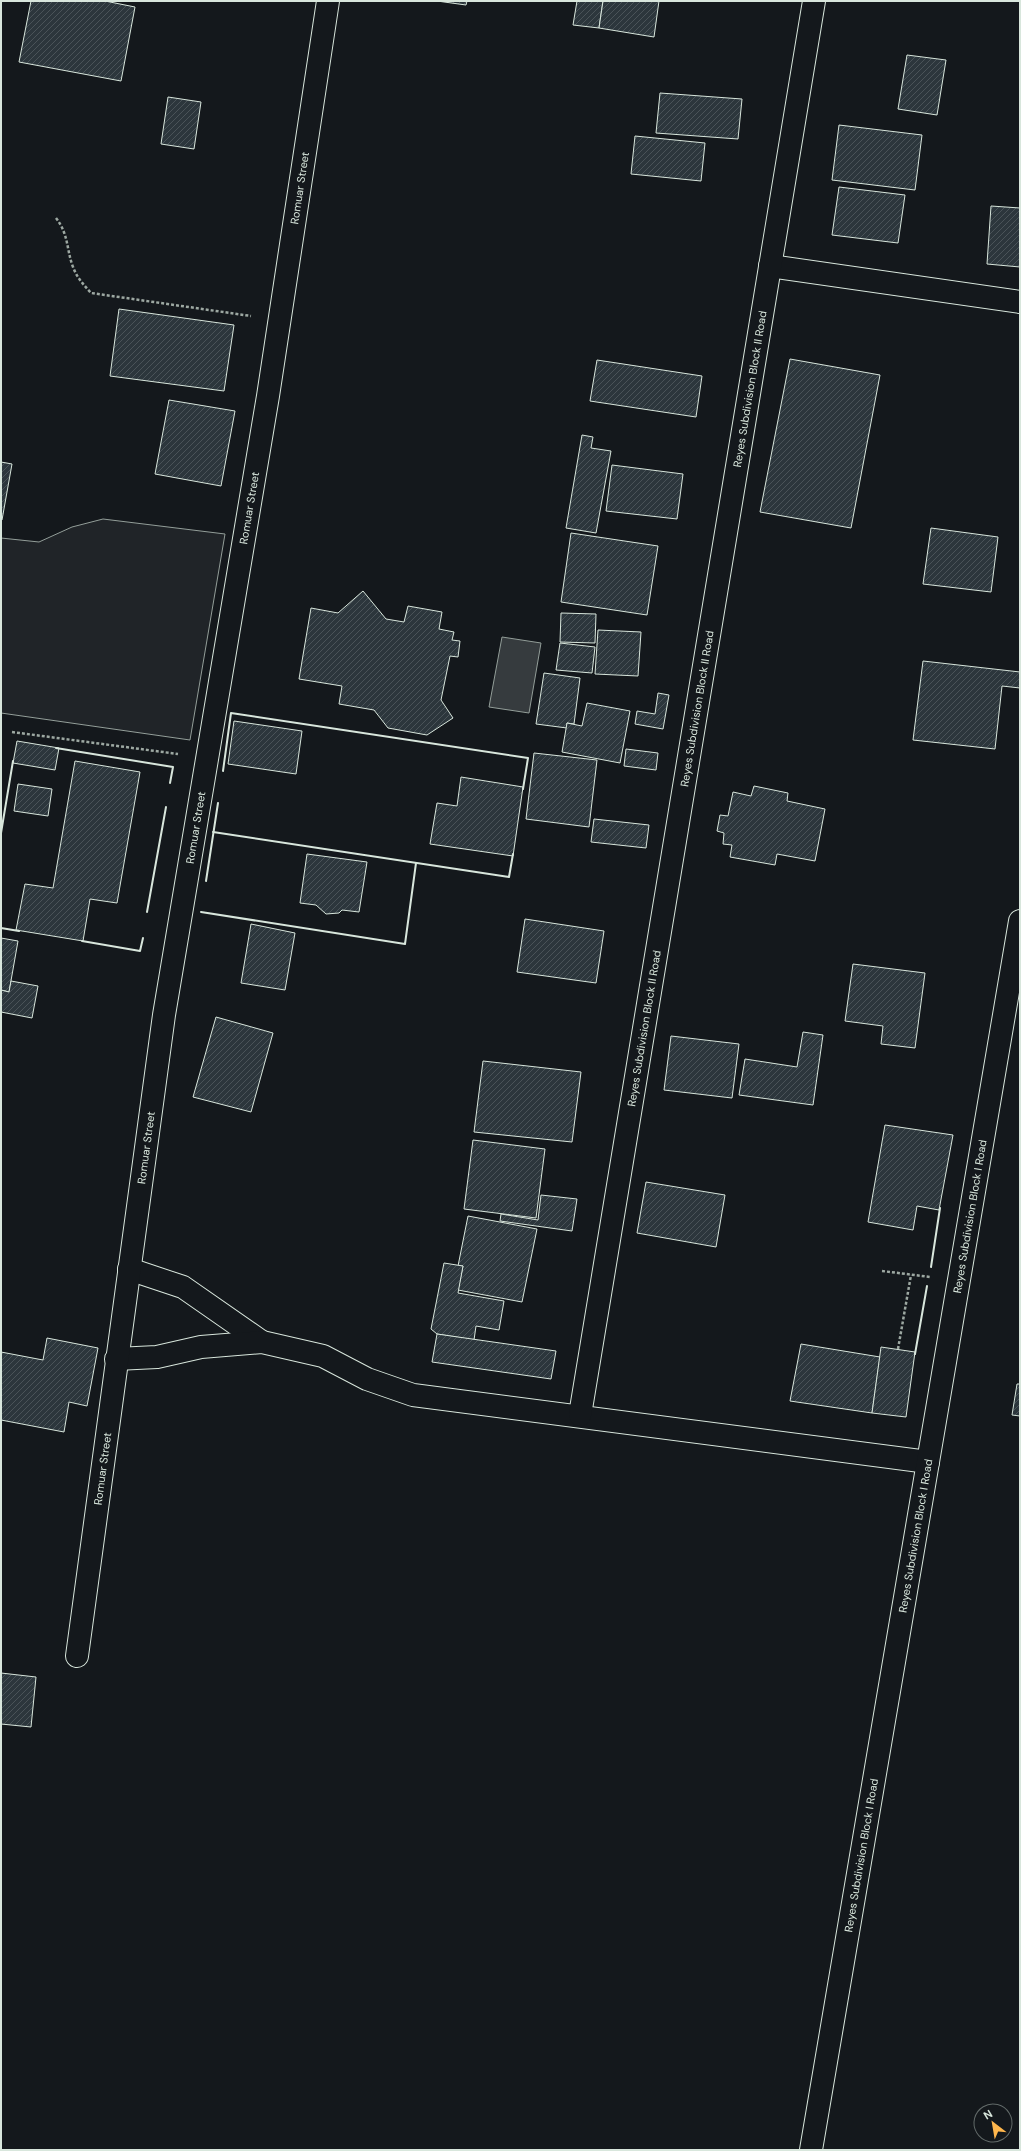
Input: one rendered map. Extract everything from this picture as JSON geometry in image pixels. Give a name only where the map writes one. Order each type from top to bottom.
[{"type":"street","name":"Romuar Street","points":[[77,1656],[116,1359],[164,1015],[279,321],[328,1]]},
{"type":"street","name":"Reyes Subdivision Block II Road","points":[[580,1415],[814,1]]},
{"type":"street","points":[[770,266],[1020,302]]},
{"type":"street","name":"Reyes Subdivision Block I Road","points":[[811,2150],[1020,921]]},
{"type":"street","points":[[129,1269],[183,1287],[262,1342]]},
{"type":"street","points":[[116,1359],[157,1357],[201,1348],[262,1342],[323,1356],[367,1379],[413,1395],[580,1415],[928,1462]]},
{"type":"path","points":[[56,218],[64,228],[73,267],[79,280],[91,293],[279,321]]},
{"type":"path","points":[[12,732],[207,758]]},
{"type":"path","points":[[882,1271],[959,1281]]},
{"type":"path","points":[[898,1349],[910,1275]]},
{"type":"shaded area","points":[[103,519],[225,534],[190,740],[1,713],[1,538],[39,542],[72,527]]},
{"type":"shaded area","points":[[502,637],[541,643],[529,713],[489,707]]},
{"type":"building","points":[[31,1],[105,1],[135,7],[121,81],[19,62]]},
{"type":"building","points":[[437,1],[467,1],[466,5]]},
{"type":"building","points":[[577,1],[603,1],[599,28],[573,25]]},
{"type":"building","points":[[603,1],[659,1],[654,37],[599,28]]},
{"type":"building","points":[[907,55],[946,60],[937,115],[898,109]]},
{"type":"building","points":[[660,93],[742,99],[738,139],[656,133]]},
{"type":"building","points":[[168,97],[201,102],[194,149],[161,144]]},
{"type":"building","points":[[839,125],[922,135],[915,190],[832,180]]},
{"type":"building","points":[[635,136],[705,143],[701,181],[631,174]]},
{"type":"building","points":[[839,187],[905,195],[898,243],[832,235]]},
{"type":"building","points":[[991,206],[1020,208],[1020,267],[987,264]]},
{"type":"building","points":[[119,309],[234,325],[224,391],[110,376]]},
{"type":"building","points":[[790,359],[880,375],[851,528],[760,512]]},
{"type":"building","points":[[597,360],[702,376],[696,417],[590,401]]},
{"type":"building","points":[[169,400],[235,411],[221,486],[155,474]]},
{"type":"building","points":[[582,435],[593,437],[591,448],[611,451],[596,533],[566,528]]},
{"type":"building","points":[[1,462],[12,464],[2,520],[1,520]]},
{"type":"building","points":[[612,465],[683,474],[677,519],[606,511]]},
{"type":"building","points":[[931,528],[998,537],[991,592],[923,584]]},
{"type":"building","points":[[571,533],[658,546],[647,615],[561,602]]},
{"type":"building","points":[[363,591],[386,619],[404,622],[408,606],[442,612],[439,629],[454,632],[452,640],[460,641],[458,657],[450,656],[441,700],[453,718],[427,735],[388,728],[374,710],[339,704],[342,686],[299,679],[311,608],[338,613]]},
{"type":"building","points":[[561,613],[596,614],[595,643],[560,642]]},
{"type":"building","points":[[598,630],[641,632],[638,676],[595,674]]},
{"type":"building","points":[[560,643],[595,647],[592,673],[556,670]]},
{"type":"building","points":[[923,661],[1020,672],[1020,688],[1002,686],[995,749],[913,740]]},
{"type":"building","points":[[544,673],[580,678],[574,724],[567,723],[567,728],[536,724]]},
{"type":"building","points":[[658,693],[669,695],[663,729],[635,724],[637,711],[655,714]]},
{"type":"building","points":[[587,703],[630,711],[620,763],[562,752],[567,723],[582,726]]},
{"type":"building","points":[[234,721],[302,731],[296,774],[228,764]]},
{"type":"building","points":[[17,741],[59,748],[55,770],[13,763]]},
{"type":"building","points":[[626,749],[658,753],[656,770],[624,766]]},
{"type":"building","points":[[534,753],[597,760],[589,827],[526,819]]},
{"type":"building","points":[[75,761],[140,772],[117,903],[90,899],[83,941],[16,930],[25,884],[53,888]]},
{"type":"building","points":[[461,777],[523,787],[513,856],[430,844],[437,803],[457,806]]},
{"type":"building","points":[[18,784],[52,789],[48,816],[14,811]]},
{"type":"building","points":[[754,786],[788,793],[787,801],[825,809],[815,861],[777,854],[775,865],[730,857],[732,845],[723,844],[724,833],[717,831],[720,815],[728,816],[733,792],[751,796]]},
{"type":"building","points":[[594,819],[649,825],[646,848],[591,842]]},
{"type":"building","points":[[307,854],[367,862],[359,912],[342,910],[339,913],[326,914],[316,905],[300,903]]},
{"type":"building","points":[[525,919],[604,931],[596,983],[517,972]]},
{"type":"building","points":[[251,924],[295,933],[285,990],[241,983]]},
{"type":"building","points":[[1,938],[18,941],[9,992],[1,990]]},
{"type":"building","points":[[853,964],[925,973],[915,1048],[881,1044],[883,1026],[845,1021]]},
{"type":"building","points":[[11,981],[38,986],[32,1018],[1,1012],[1,990],[9,992]]},
{"type":"building","points":[[216,1017],[273,1033],[251,1112],[193,1097]]},
{"type":"building","points":[[803,1032],[823,1035],[813,1105],[739,1095],[745,1059],[797,1067]]},
{"type":"building","points":[[671,1036],[739,1044],[732,1098],[664,1090]]},
{"type":"building","points":[[483,1061],[581,1072],[572,1142],[474,1132]]},
{"type":"building","points":[[885,1125],[953,1135],[939,1210],[917,1206],[913,1230],[868,1222]]},
{"type":"building","points":[[473,1140],[545,1149],[536,1218],[464,1209]]},
{"type":"building","points":[[646,1182],[725,1195],[716,1247],[637,1233]]},
{"type":"building","points":[[541,1195],[577,1199],[572,1231],[500,1221],[501,1214],[538,1220]]},
{"type":"building","points":[[468,1216],[537,1229],[522,1302],[458,1290],[463,1266],[458,1266]]},
{"type":"building","points":[[444,1263],[463,1266],[458,1293],[504,1301],[499,1330],[476,1326],[474,1340],[437,1334],[431,1329]]},
{"type":"building","points":[[437,1334],[556,1351],[551,1379],[432,1362]]},
{"type":"building","points":[[47,1338],[98,1348],[87,1406],[69,1402],[64,1432],[1,1420],[1,1352],[43,1360]]},
{"type":"building","points":[[801,1344],[880,1357],[872,1413],[790,1401]]},
{"type":"building","points":[[881,1347],[915,1352],[906,1417],[872,1413]]},
{"type":"building","points":[[1017,1384],[1020,1384],[1020,1416],[1012,1415]]},
{"type":"building","points":[[1,1673],[36,1677],[31,1727],[1,1724]]},
{"type":"wall","points":[[223,771],[231,713],[528,758],[523,789]]},
{"type":"wall","points":[[56,748],[173,767],[170,783]]},
{"type":"wall","points":[[1,833],[13,761]]},
{"type":"wall","points":[[206,881],[218,803]]},
{"type":"wall","points":[[147,912],[166,807]]},
{"type":"wall","points":[[213,832],[509,877],[513,854]]},
{"type":"wall","points":[[201,912],[405,944],[416,863]]},
{"type":"wall","points":[[1,928],[19,931]]},
{"type":"wall","points":[[82,941],[140,951],[143,938]]},
{"type":"wall","points":[[931,1267],[940,1208]]},
{"type":"wall","points":[[915,1354],[927,1286]]}]
